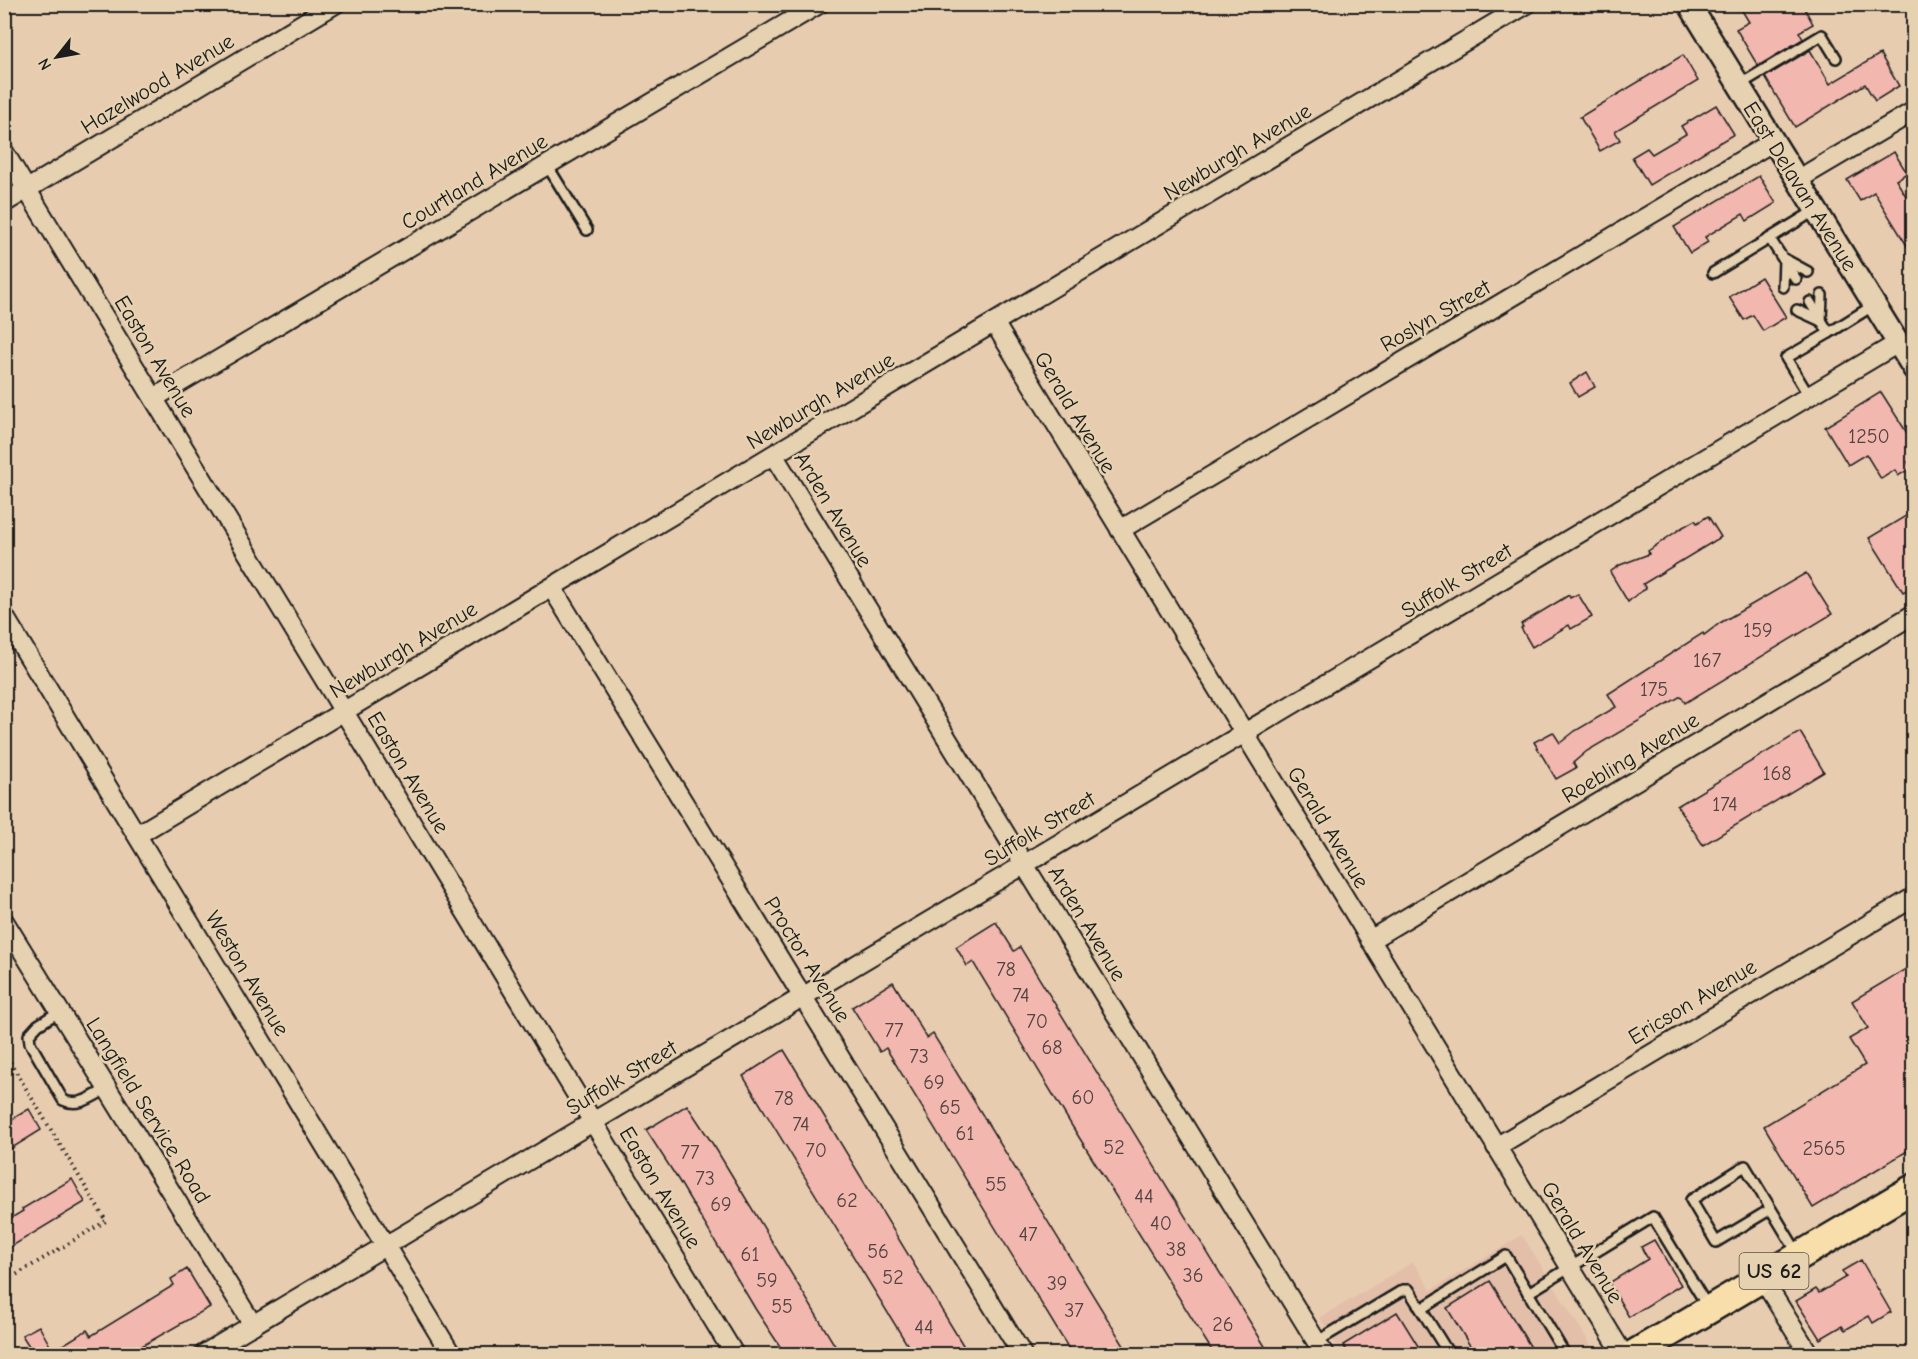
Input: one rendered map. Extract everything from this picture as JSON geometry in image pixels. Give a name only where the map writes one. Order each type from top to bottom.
[{"type":"main road","name":"US 62","points":[[1634,1354],[1914,1188]]},
{"type":"street","name":"Hazelwood Avenue","points":[[4,203],[335,4]]},
{"type":"street","name":"Courtland Avenue","points":[[153,398],[819,4]]},
{"type":"street","name":"Newburgh Avenue","points":[[137,835],[1527,4]]},
{"type":"street","name":"East Delavan Avenue","points":[[1689,4],[1913,367]]},
{"type":"street","points":[[1797,180],[1914,111]]},
{"type":"street","name":"Roslyn Street","points":[[1120,530],[1774,141]]},
{"type":"street","name":"Easton Avenue","points":[[4,152],[734,1354]]},
{"type":"street","name":"Gerald Avenue","points":[[995,324],[1623,1354]]},
{"type":"street","name":"Suffolk Street","points":[[204,1354],[1898,343]]},
{"type":"street","name":"Arden Avenue","points":[[774,456],[1320,1348]]},
{"type":"street","name":"Proctor Avenue","points":[[552,588],[1022,1354]]},
{"type":"street","name":"Roebling Avenue","points":[[1370,940],[1914,614]]},
{"type":"street","name":"Weston Avenue","points":[[4,616],[451,1354]]},
{"type":"street","name":"Ericson Avenue","points":[[1496,1147],[1914,897]]},
{"type":"street","name":"Langfield Service Road","points":[[4,921],[253,1325]]},
{"type":"street","points":[[1762,1278],[1809,1354]]},
{"type":"lane","points":[[1739,85],[1822,35],[1836,58]]},
{"type":"lane","points":[[547,165],[587,231]]},
{"type":"lane","points":[[1713,273],[1816,210]]},
{"type":"lane","points":[[1770,238],[1796,279]]},
{"type":"lane","points":[[1784,259],[1808,272]]},
{"type":"lane","points":[[1783,287],[1784,259]]},
{"type":"lane","points":[[1821,321],[1822,295]]},
{"type":"lane","points":[[1810,302],[1829,333]]},
{"type":"lane","points":[[1809,396],[1786,358],[1874,305]]},
{"type":"lane","points":[[1797,310],[1821,321]]},
{"type":"lane","points":[[60,1011],[38,1025],[30,1035],[30,1043],[63,1100],[71,1104],[81,1103],[108,1088]]},
{"type":"lane","points":[[1771,1209],[1716,1242],[1691,1200],[1745,1166],[1771,1209],[1799,1256]]},
{"type":"lane","points":[[1528,1293],[1653,1217],[1709,1310]]},
{"type":"lane","points":[[1421,1309],[1506,1257],[1565,1354]]},
{"type":"lane","points":[[1320,1348],[1403,1290],[1409,1290],[1449,1354]]},
{"type":"path","points":[[4,1052],[106,1221],[4,1282]]},
{"type":"shaded area","points":[[1522,1235],[1594,1350],[1586,1354],[1342,1354],[1320,1318],[1413,1262],[1431,1290]]},
{"type":"building","points":[[1738,4],[1802,4],[1813,24],[1799,32],[1803,39],[1758,66],[1736,29],[1749,22]]},
{"type":"building","points":[[1810,50],[1830,84],[1880,54],[1899,86],[1875,101],[1865,84],[1795,127],[1765,77]]},
{"type":"building","points":[[1683,55],[1698,81],[1615,131],[1620,140],[1600,151],[1580,117]]},
{"type":"building","points":[[1716,105],[1734,134],[1649,185],[1632,157],[1647,148],[1652,154],[1686,134],[1681,126]]},
{"type":"building","points":[[1894,152],[1907,173],[1896,180],[1914,209],[1914,257],[1874,192],[1860,201],[1847,180]]},
{"type":"building","points":[[1759,176],[1776,203],[1747,221],[1743,214],[1705,237],[1708,242],[1690,253],[1674,227]]},
{"type":"building","points":[[1761,277],[1786,317],[1763,331],[1753,315],[1744,320],[1729,297]]},
{"type":"building","points":[[1587,372],[1595,387],[1578,397],[1570,383]]},
{"type":"building","points":[[1881,392],[1914,444],[1914,459],[1908,462],[1911,468],[1898,476],[1895,470],[1881,479],[1866,454],[1848,465],[1825,427]]},
{"type":"building","points":[[1914,511],[1914,586],[1903,592],[1869,538]]},
{"type":"building","points":[[1708,516],[1721,537],[1643,584],[1646,589],[1628,602],[1610,572],[1620,565],[1649,554],[1648,551],[1683,527],[1695,520],[1697,523]]},
{"type":"building","points":[[1806,573],[1832,614],[1685,703],[1681,696],[1587,751],[1573,763],[1576,768],[1556,779],[1534,742],[1553,732],[1560,743],[1575,731],[1616,707],[1608,694],[1703,633],[1704,635],[1720,623]]},
{"type":"building","points":[[1578,594],[1592,617],[1571,629],[1569,625],[1532,647],[1521,624],[1569,595],[1570,598]]},
{"type":"building","points":[[1800,732],[1824,772],[1703,845],[1677,806]]},
{"type":"building","points":[[996,922],[1014,951],[1020,947],[1266,1348],[1255,1354],[1214,1354],[973,962],[967,966],[956,947]]},
{"type":"building","points":[[1914,964],[1914,1147],[1813,1208],[1764,1126],[1865,1065],[1849,1039],[1868,1028],[1852,1001]]},
{"type":"building","points":[[893,982],[927,1038],[933,1034],[1129,1354],[1072,1354],[886,1048],[880,1052],[852,1007]]},
{"type":"building","points":[[784,1050],[966,1350],[958,1354],[913,1354],[743,1076]]},
{"type":"building","points":[[687,1105],[840,1354],[785,1354],[756,1310],[646,1130]]},
{"type":"building","points":[[29,1109],[41,1130],[4,1153],[4,1124]]},
{"type":"building","points":[[72,1179],[85,1202],[4,1251],[4,1214],[8,1220]]},
{"type":"building","points":[[1654,1240],[1681,1285],[1629,1317],[1609,1283],[1648,1259],[1641,1247]]},
{"type":"building","points":[[1861,1260],[1891,1312],[1873,1323],[1869,1316],[1845,1330],[1842,1326],[1820,1339],[1796,1301],[1816,1289],[1819,1293],[1846,1277],[1842,1271]]},
{"type":"building","points":[[187,1269],[210,1307],[128,1354],[34,1354],[22,1335],[39,1326],[53,1351],[87,1330],[91,1336],[174,1285],[171,1279]]},
{"type":"building","points":[[1490,1281],[1535,1354],[1475,1354],[1447,1308]]},
{"type":"building","points":[[1397,1312],[1423,1354],[1349,1354],[1343,1345]]}]
